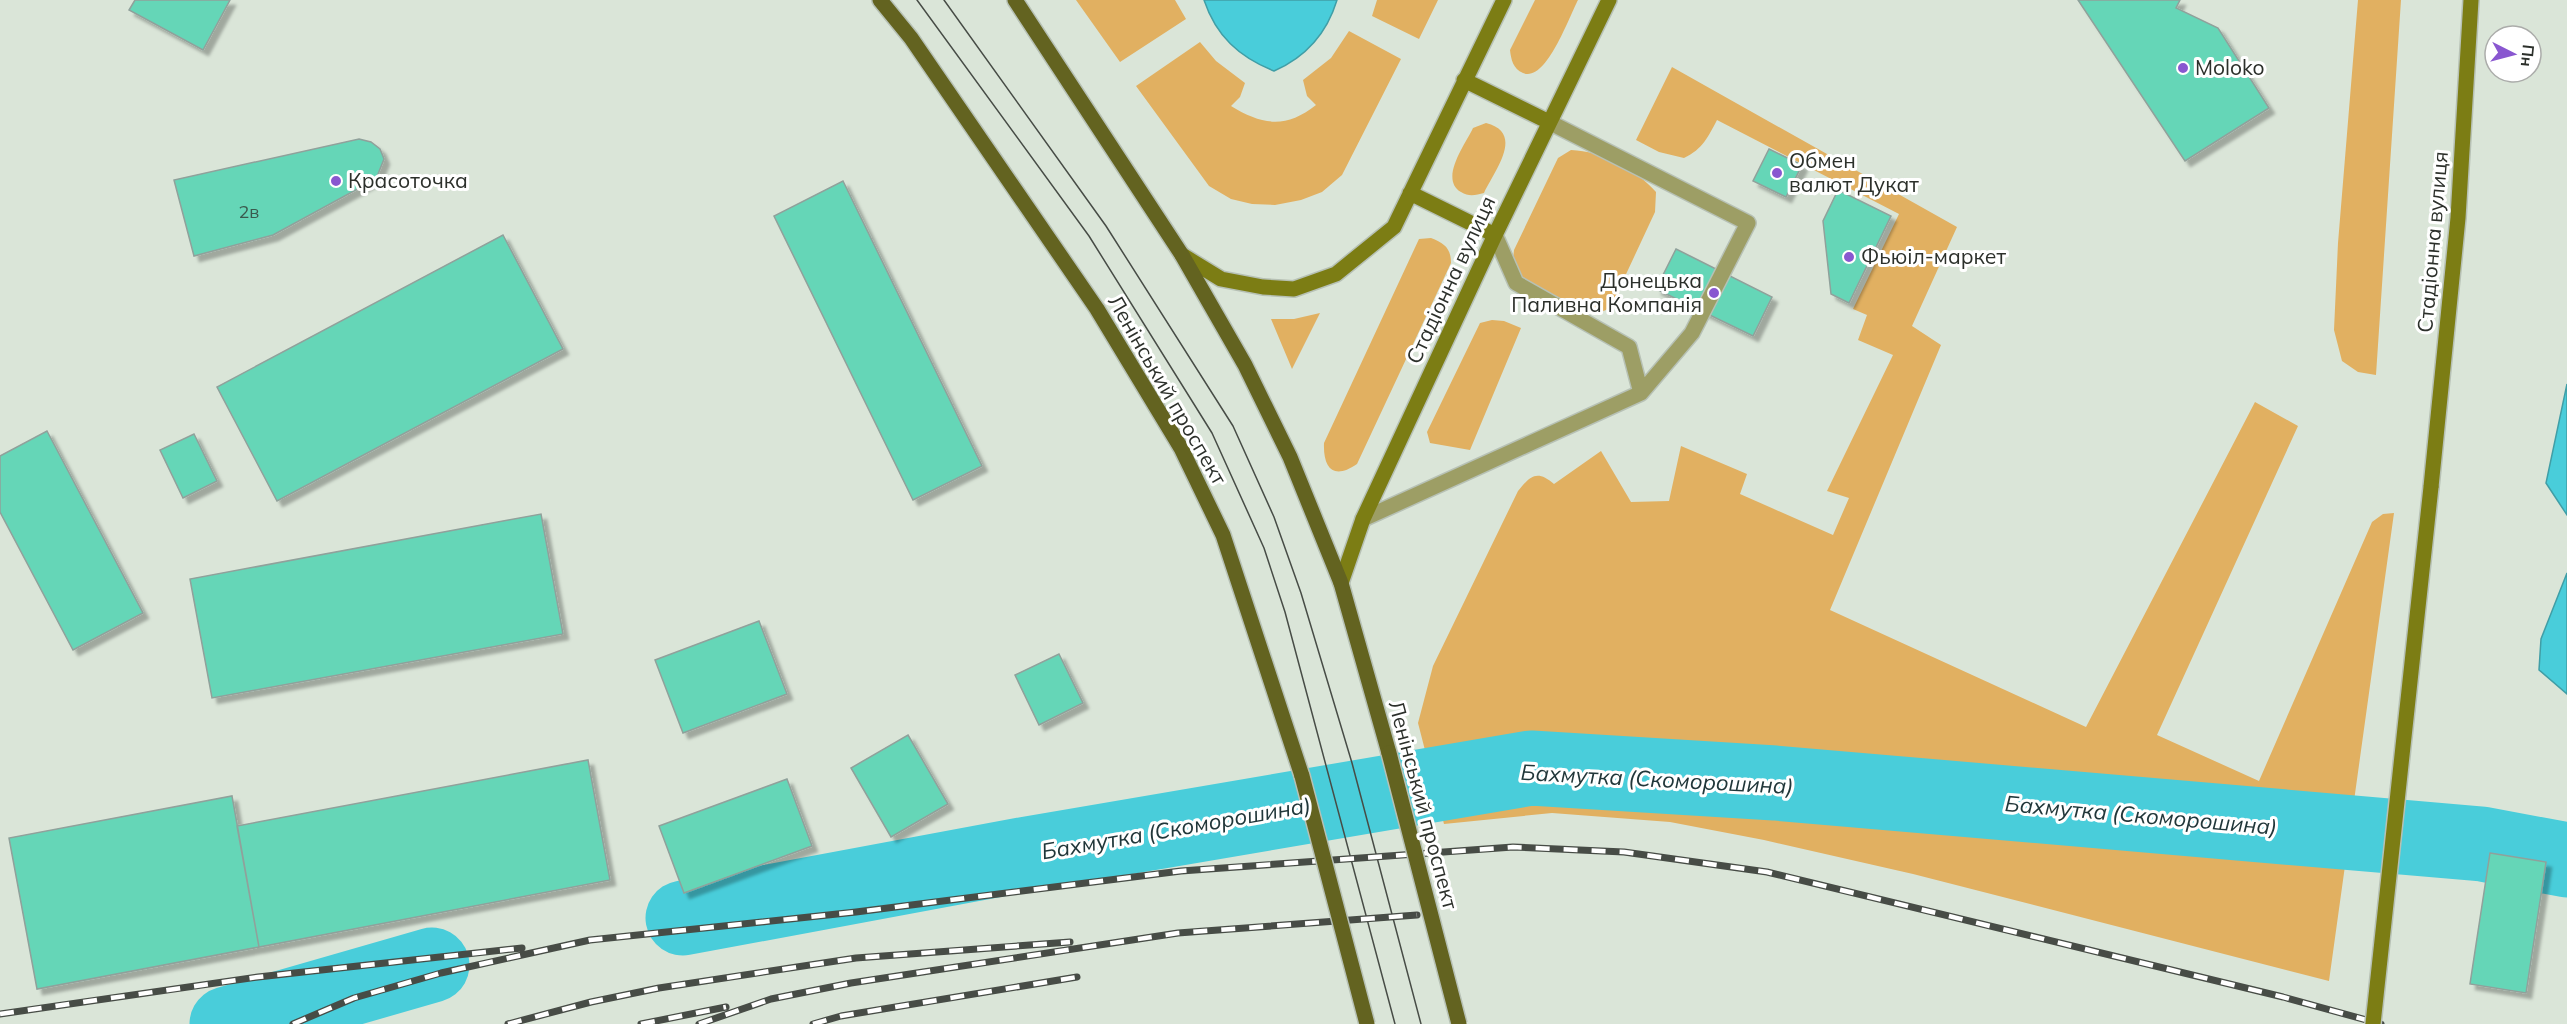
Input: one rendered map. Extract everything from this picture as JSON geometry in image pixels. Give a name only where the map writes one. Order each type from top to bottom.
[{"type":"main road","name":"Ленінський проспект","points":[[880,0],[911,38],[1097,309],[1181,448],[1223,535],[1302,776],[1367,1024]]},
{"type":"main road","name":"Ленінський проспект","points":[[1015,0],[1182,255],[1245,366],[1290,457],[1341,583],[1389,753],[1459,1024]]},
{"type":"street","points":[[1182,255],[1221,279],[1263,287],[1294,289],[1336,274],[1394,227],[1504,0]]},
{"type":"street","name":"Стадіонна вулиця","points":[[1341,583],[1363,519],[1495,235],[1609,0]]},
{"type":"street","name":"Стадіонна вулиця","points":[[2373,1024],[2458,218],[2471,0]]},
{"type":"street","points":[[1464,80],[1549,122]]},
{"type":"street","points":[[1410,193],[1495,235]]},
{"type":"lane","points":[[1363,519],[1641,393],[1692,333],[1748,223],[1549,122]]},
{"type":"lane","points":[[1495,235],[1516,283],[1629,347],[1641,393]]},
{"type":"shaded area","points":[[1076,0],[1175,0],[1186,19],[1120,62]]},
{"type":"shaded area","points":[[1377,0],[1438,0],[1419,39],[1372,16]]},
{"type":"shaded area","points":[[1535,0],[1578,0],[1548,59],[1532,73],[1523,73],[1515,66],[1510,50]]},
{"type":"shaded area","points":[[2358,0],[2401,0],[2376,375],[2358,372],[2342,361],[2334,330],[2338,243]]},
{"type":"shaded area","points":[[1349,31],[1401,59],[1342,175],[1322,192],[1301,200],[1275,205],[1252,204],[1231,199],[1209,186],[1136,86],[1200,42],[1216,61],[1245,83],[1240,97],[1231,106],[1253,117],[1274,122],[1284,121],[1305,113],[1316,105],[1307,96],[1303,80],[1331,58]]},
{"type":"shaded area","points":[[1672,67],[1957,227],[1912,326],[1941,345],[1830,610],[2086,727],[2255,402],[2298,426],[2157,735],[2259,781],[2372,522],[2383,514],[2394,513],[2329,981],[1913,874],[1764,840],[1670,822],[1552,813],[1444,824],[1418,723],[1433,666],[1518,491],[1526,481],[1538,476],[1554,484],[1601,451],[1631,502],[1669,501],[1681,446],[1747,474],[1740,494],[1833,535],[1849,498],[1827,491],[1893,355],[1858,340],[1867,315],[1853,309],[1899,214],[1717,120],[1700,147],[1684,158],[1659,152],[1636,140]]},
{"type":"shaded area","points":[[1486,123],[1498,128],[1504,135],[1504,153],[1484,193],[1467,195],[1455,186],[1452,179],[1453,171],[1473,128]]},
{"type":"shaded area","points":[[1571,150],[1595,154],[1618,163],[1639,176],[1656,192],[1655,212],[1614,300],[1606,310],[1596,314],[1530,282],[1517,272],[1513,259],[1514,250],[1558,158]]},
{"type":"shaded area","points":[[1431,238],[1446,247],[1450,253],[1451,263],[1357,464],[1349,469],[1336,471],[1328,465],[1324,443],[1419,239]]},
{"type":"shaded area","points":[[1320,313],[1292,369],[1271,319],[1294,319]]},
{"type":"shaded area","points":[[1492,320],[1504,321],[1521,328],[1470,450],[1430,443],[1427,432],[1480,323]]},
{"type":"water","points":[[1204,0],[1337,0],[1333,12],[1314,43],[1296,59],[1274,71],[1250,59],[1230,44],[1215,24]]},
{"type":"water","points":[[2567,384],[2567,515],[2546,483]]},
{"type":"water","points":[[2567,573],[2567,694],[2539,670],[2541,639]]},
{"type":"building","points":[[135,0],[230,0],[203,50],[129,10]]},
{"type":"building","name":"Moloko","points":[[2078,0],[2180,0],[2176,8],[2218,28],[2269,108],[2185,161]]},
{"type":"building","points":[[359,139],[371,142],[380,149],[384,159],[376,179],[273,235],[194,256],[174,180]]},
{"type":"building","name":"Обмен валют Дукат","points":[[1769,149],[1802,165],[1786,197],[1753,181]]},
{"type":"building","points":[[843,181],[982,466],[913,500],[774,216]]},
{"type":"building","name":"Фьюіл-маркет","points":[[1838,190],[1891,216],[1849,303],[1831,294],[1823,221]]},
{"type":"building","points":[[503,235],[563,349],[277,501],[217,387]]},
{"type":"building","name":"Донецька Паливна Компанія","points":[[1676,249],[1772,297],[1753,336],[1656,289]]},
{"type":"building","points":[[47,431],[143,613],[73,650],[0,512],[0,456]]},
{"type":"building","points":[[194,434],[217,481],[183,498],[160,450]]},
{"type":"building","points":[[541,514],[563,634],[212,698],[190,579]]},
{"type":"building","points":[[759,621],[787,694],[683,733],[655,660]]},
{"type":"building","points":[[1059,654],[1083,703],[1039,725],[1015,675]]},
{"type":"building","points":[[908,735],[948,804],[891,837],[851,768]]},
{"type":"building","points":[[588,760],[610,880],[259,947],[237,826]]},
{"type":"building","points":[[787,779],[812,846],[684,893],[659,826]]},
{"type":"building","points":[[232,796],[259,947],[37,989],[9,838]]},
{"type":"building","points":[[2490,853],[2546,862],[2526,993],[2470,984]]},
{"type":"waterway","name":"Бахмутка (Скоморошина)","points":[[683,918],[1027,854],[1531,768],[1775,783],[2482,844],[2567,860]]},
{"type":"waterway","name":"Бахмутка (Скоморошина)","points":[[227,1024],[432,965]]},
{"type":"tram line","points":[[917,0],[1089,236],[1212,433],[1264,548],[1285,612],[1395,1024]]},
{"type":"tram line","points":[[944,0],[1106,226],[1233,426],[1274,517],[1301,593],[1352,763],[1421,1024]]},
{"type":"railway","points":[[293,1024],[354,998],[441,973],[590,940],[856,912],[1181,871],[1513,847],[1624,852],[1767,872],[2283,997],[2381,1024]]},
{"type":"railway","points":[[699,1024],[771,999],[851,983],[1178,933],[1417,915]]},
{"type":"railway","points":[[508,1024],[591,1002],[659,988],[856,958],[1070,942]]},
{"type":"railway","points":[[0,1014],[258,977],[522,948]]},
{"type":"railway","points":[[813,1024],[841,1016],[1077,977]]},
{"type":"railway","points":[[641,1024],[726,1007]]},
{"type":"place","name":"Moloko","points":[[2183,68]]},
{"type":"place","name":"Обмен валют Дукат","points":[[1777,173]]},
{"type":"place","name":"Красоточка","points":[[336,181]]},
{"type":"place","name":"Фьюіл-маркет","points":[[1849,257]]},
{"type":"place","name":"Донецька Паливна Компанія","points":[[1714,293]]}]
